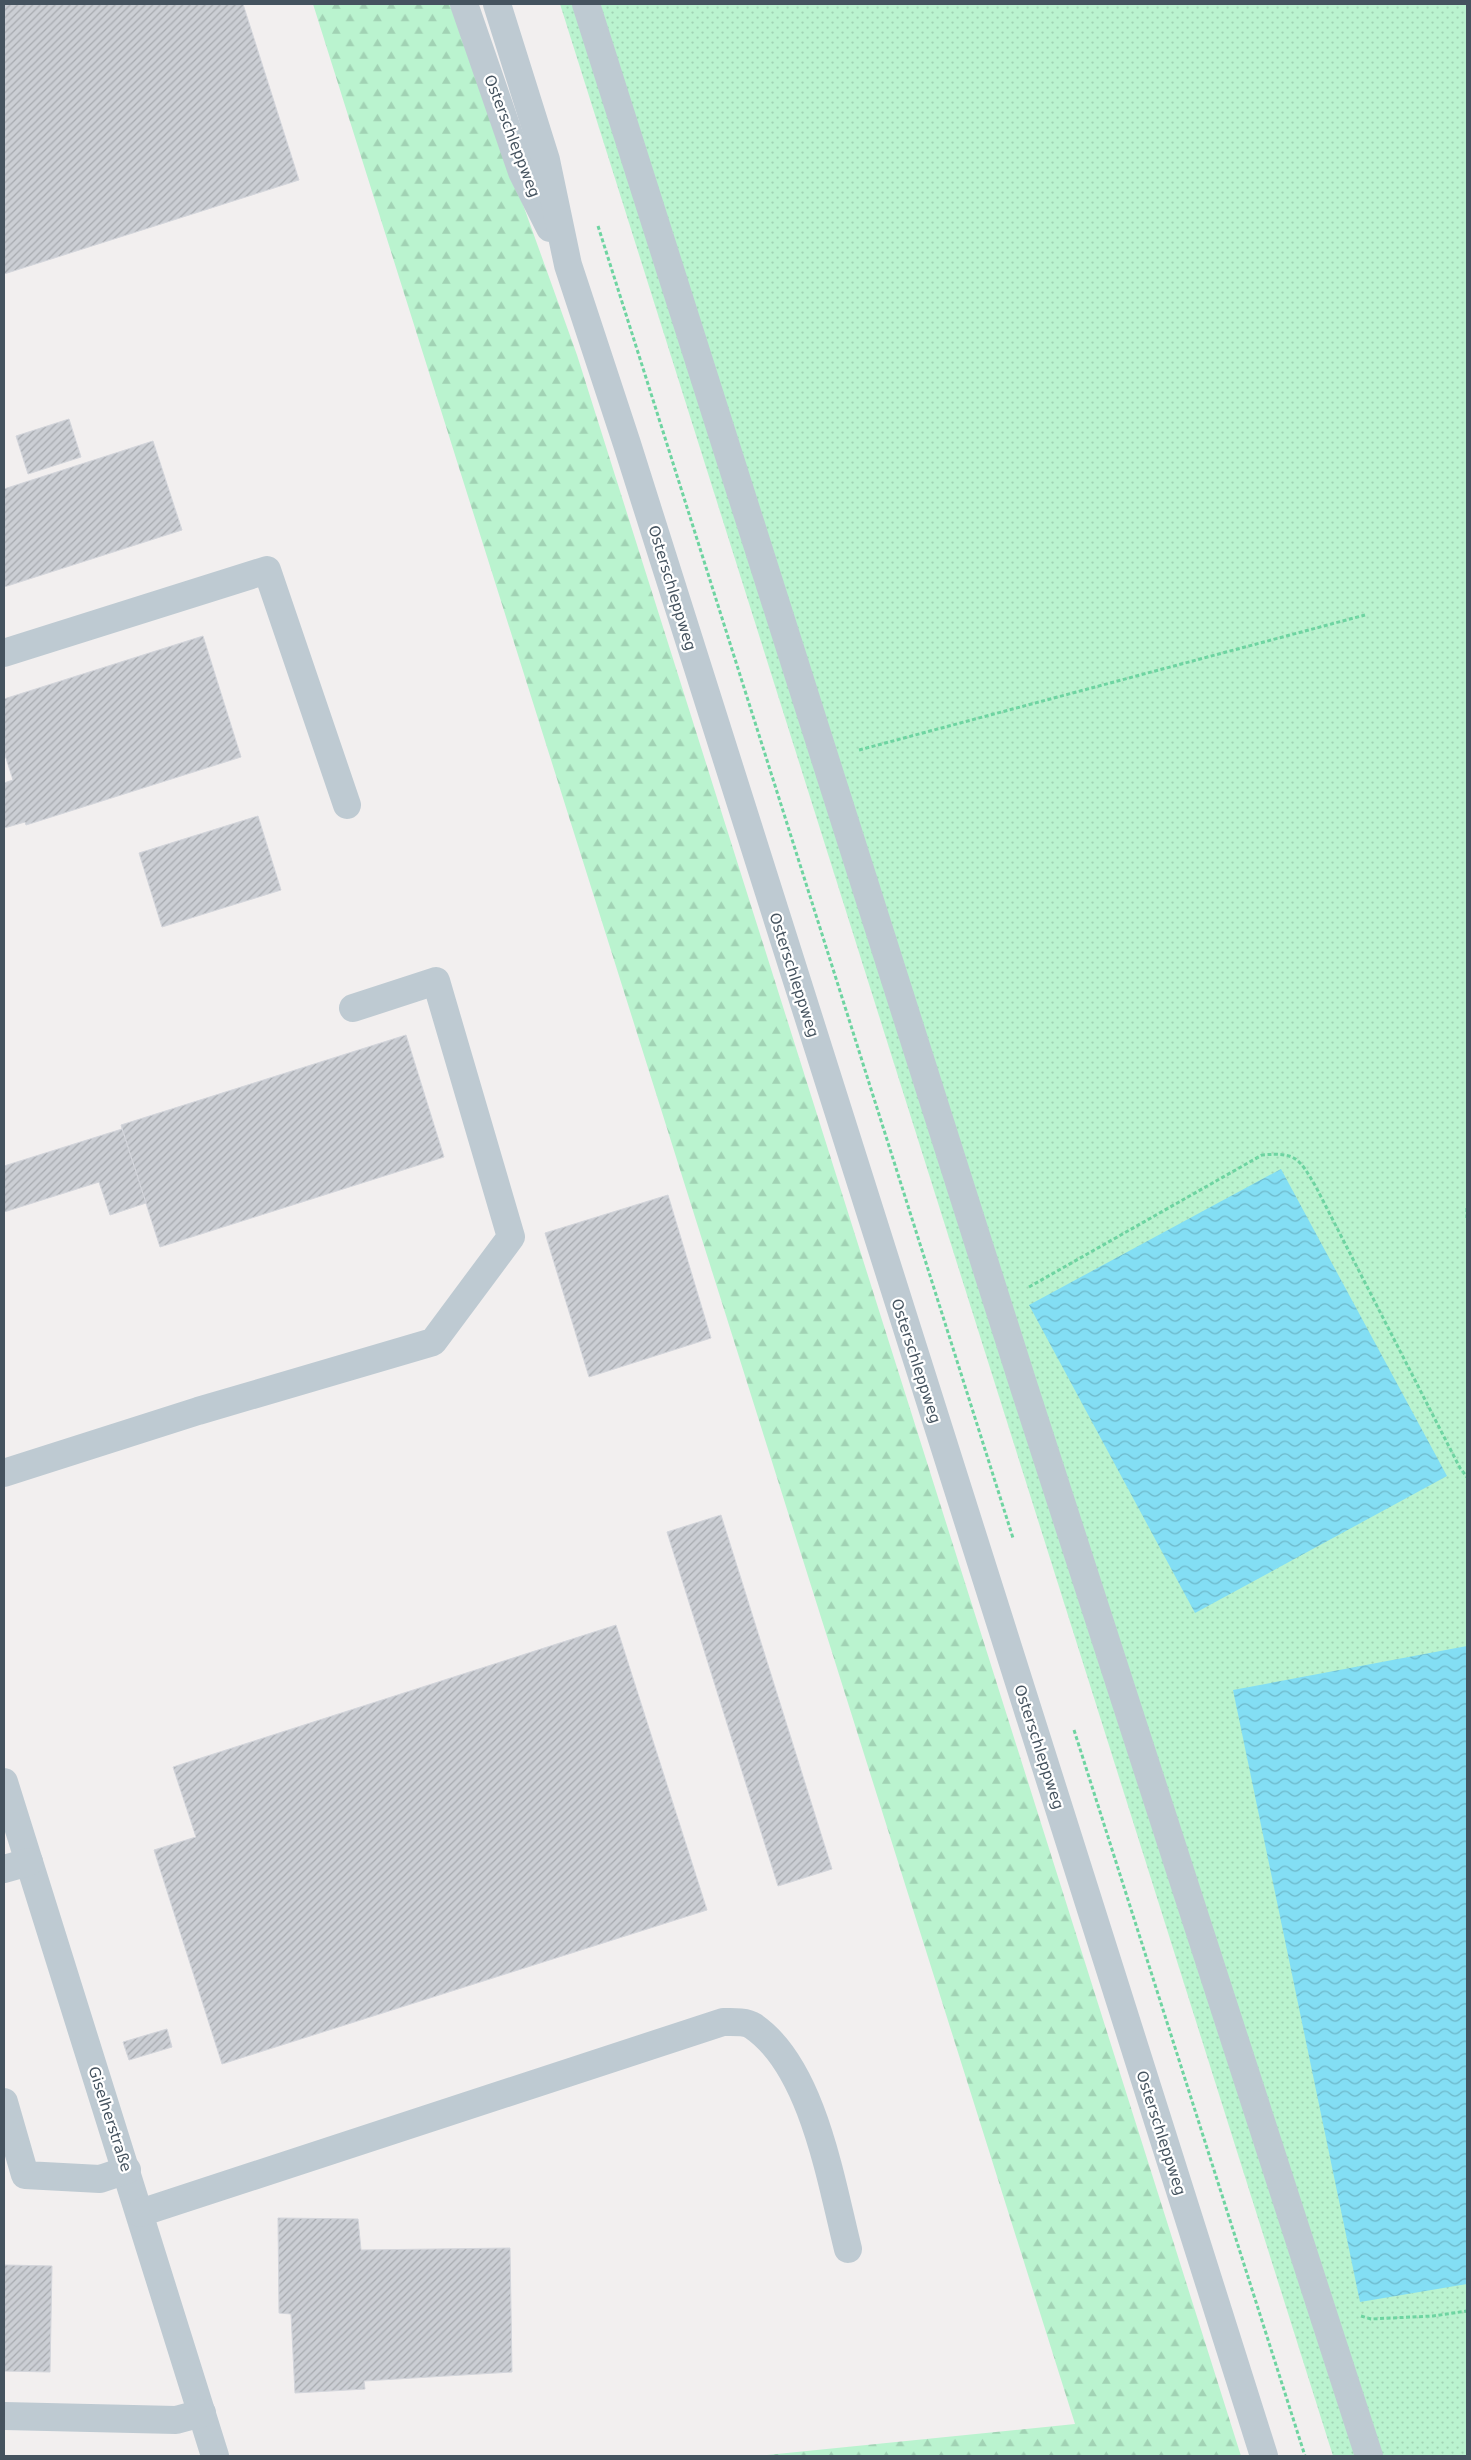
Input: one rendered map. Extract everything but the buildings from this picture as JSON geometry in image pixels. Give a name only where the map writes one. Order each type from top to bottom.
[{"type":"street","name":"Osterschleppweg","points":[[464,4],[522,172],[568,265]]},
{"type":"street","name":"Osterschleppweg","points":[[497,4],[546,160],[568,265],[1264,2456]]},
{"type":"street","points":[[586,4],[998,1305],[1369,2456]]},
{"type":"street","points":[[4,652],[267,570],[347,805]]},
{"type":"street","points":[[4,1473],[198,1411],[433,1342],[511,1237],[436,981],[354,1008]]},
{"type":"street","name":"Giselherstraße","points":[[4,1782],[16,1865],[127,2170],[215,2456]]},
{"type":"street","points":[[140,2213],[723,2022],[751,2024],[782,2054],[813,2112],[848,2248]]},
{"type":"street","points":[[4,2102],[26,2175],[100,2179],[127,2170]]},
{"type":"street","points":[[4,2416],[176,2420],[202,2413]]},
{"type":"path","points":[[598,223],[1014,1540]]},
{"type":"path","points":[[824,760],[1365,614]]},
{"type":"path","points":[[998,1305],[1262,1155],[1285,1153],[1302,1163],[1316,1187],[1460,1468],[1467,1477]]},
{"type":"path","points":[[1467,1208],[1467,1218]]},
{"type":"path","points":[[1074,1728],[1305,2456]]},
{"type":"path","points":[[1320,2305],[1371,2319],[1433,2316],[1467,2311]]},
{"type":"green space","points":[[313,4],[451,4],[577,355],[1241,2456],[758,2456],[1075,2424]]},
{"type":"green space","points":[[560,4],[1467,4],[1467,2456],[1333,2456]]},
{"type":"water","points":[[1281,1169],[1447,1476],[1195,1613],[1029,1305]]},
{"type":"water","points":[[1467,1646],[1467,2284],[1360,2302],[1233,1690]]}]
